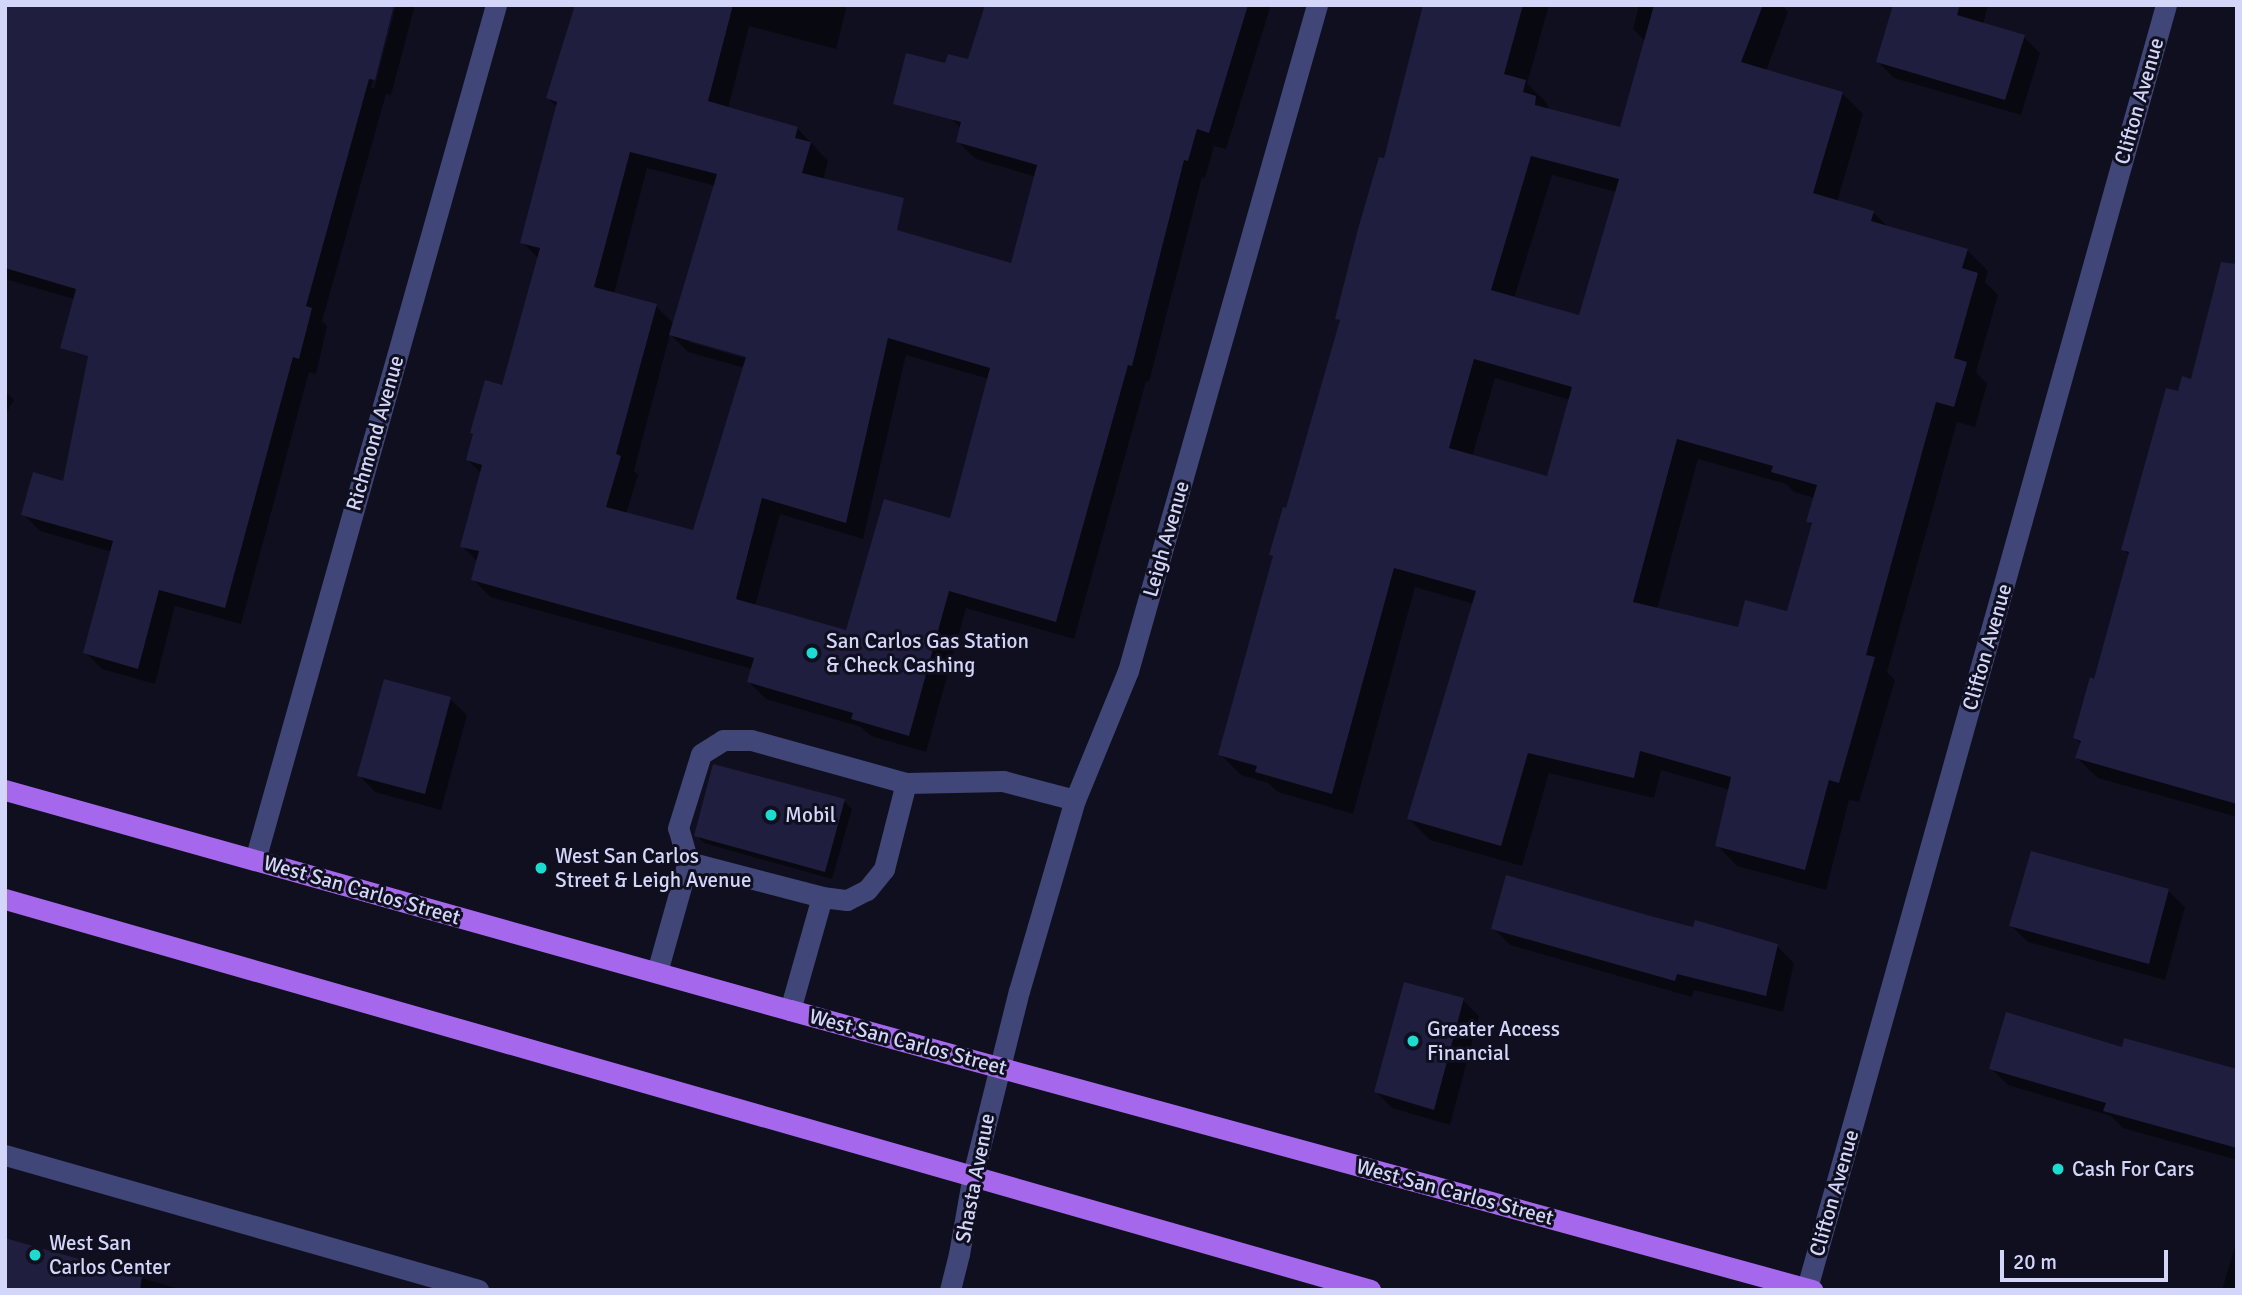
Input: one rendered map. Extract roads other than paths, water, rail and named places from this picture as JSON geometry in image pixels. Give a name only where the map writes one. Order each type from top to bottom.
[{"type":"main road","name":"West San Carlos Street","points":[[5,790],[790,1010],[1810,1289]]},
{"type":"main road","points":[[5,899],[1370,1290]]},
{"type":"street","name":"Richmond Avenue","points":[[255,860],[496,5]]},
{"type":"street","name":"Leigh Avenue","points":[[999,1066],[1075,800],[1128,671],[1317,5]]},
{"type":"street","name":"Clifton Avenue","points":[[1810,1289],[2166,5]]},
{"type":"street","points":[[657,972],[688,862],[678,828],[701,754],[723,740],[751,740],[906,783],[1003,781],[1075,800]]},
{"type":"street","points":[[688,862],[822,897],[847,900],[867,890],[884,869],[906,783]]},
{"type":"street","points":[[790,1010],[822,897]]},
{"type":"street","name":"Shasta Avenue","points":[[950,1290],[973,1175],[999,1066]]},
{"type":"street","points":[[5,1155],[478,1290]]},
{"type":"place","name":"San Carlos Gas Station & Check Cashing","points":[[812,653]]},
{"type":"place","name":"Mobil","points":[[771,815]]},
{"type":"place","name":"West San Carlos Street & Leigh Avenue","points":[[541,868]]},
{"type":"place","name":"Greater Access Financial","points":[[1413,1041]]},
{"type":"place","name":"Cash For Cars","points":[[2058,1169]]},
{"type":"place","name":"West San Carlos Center","points":[[35,1255]]}]
